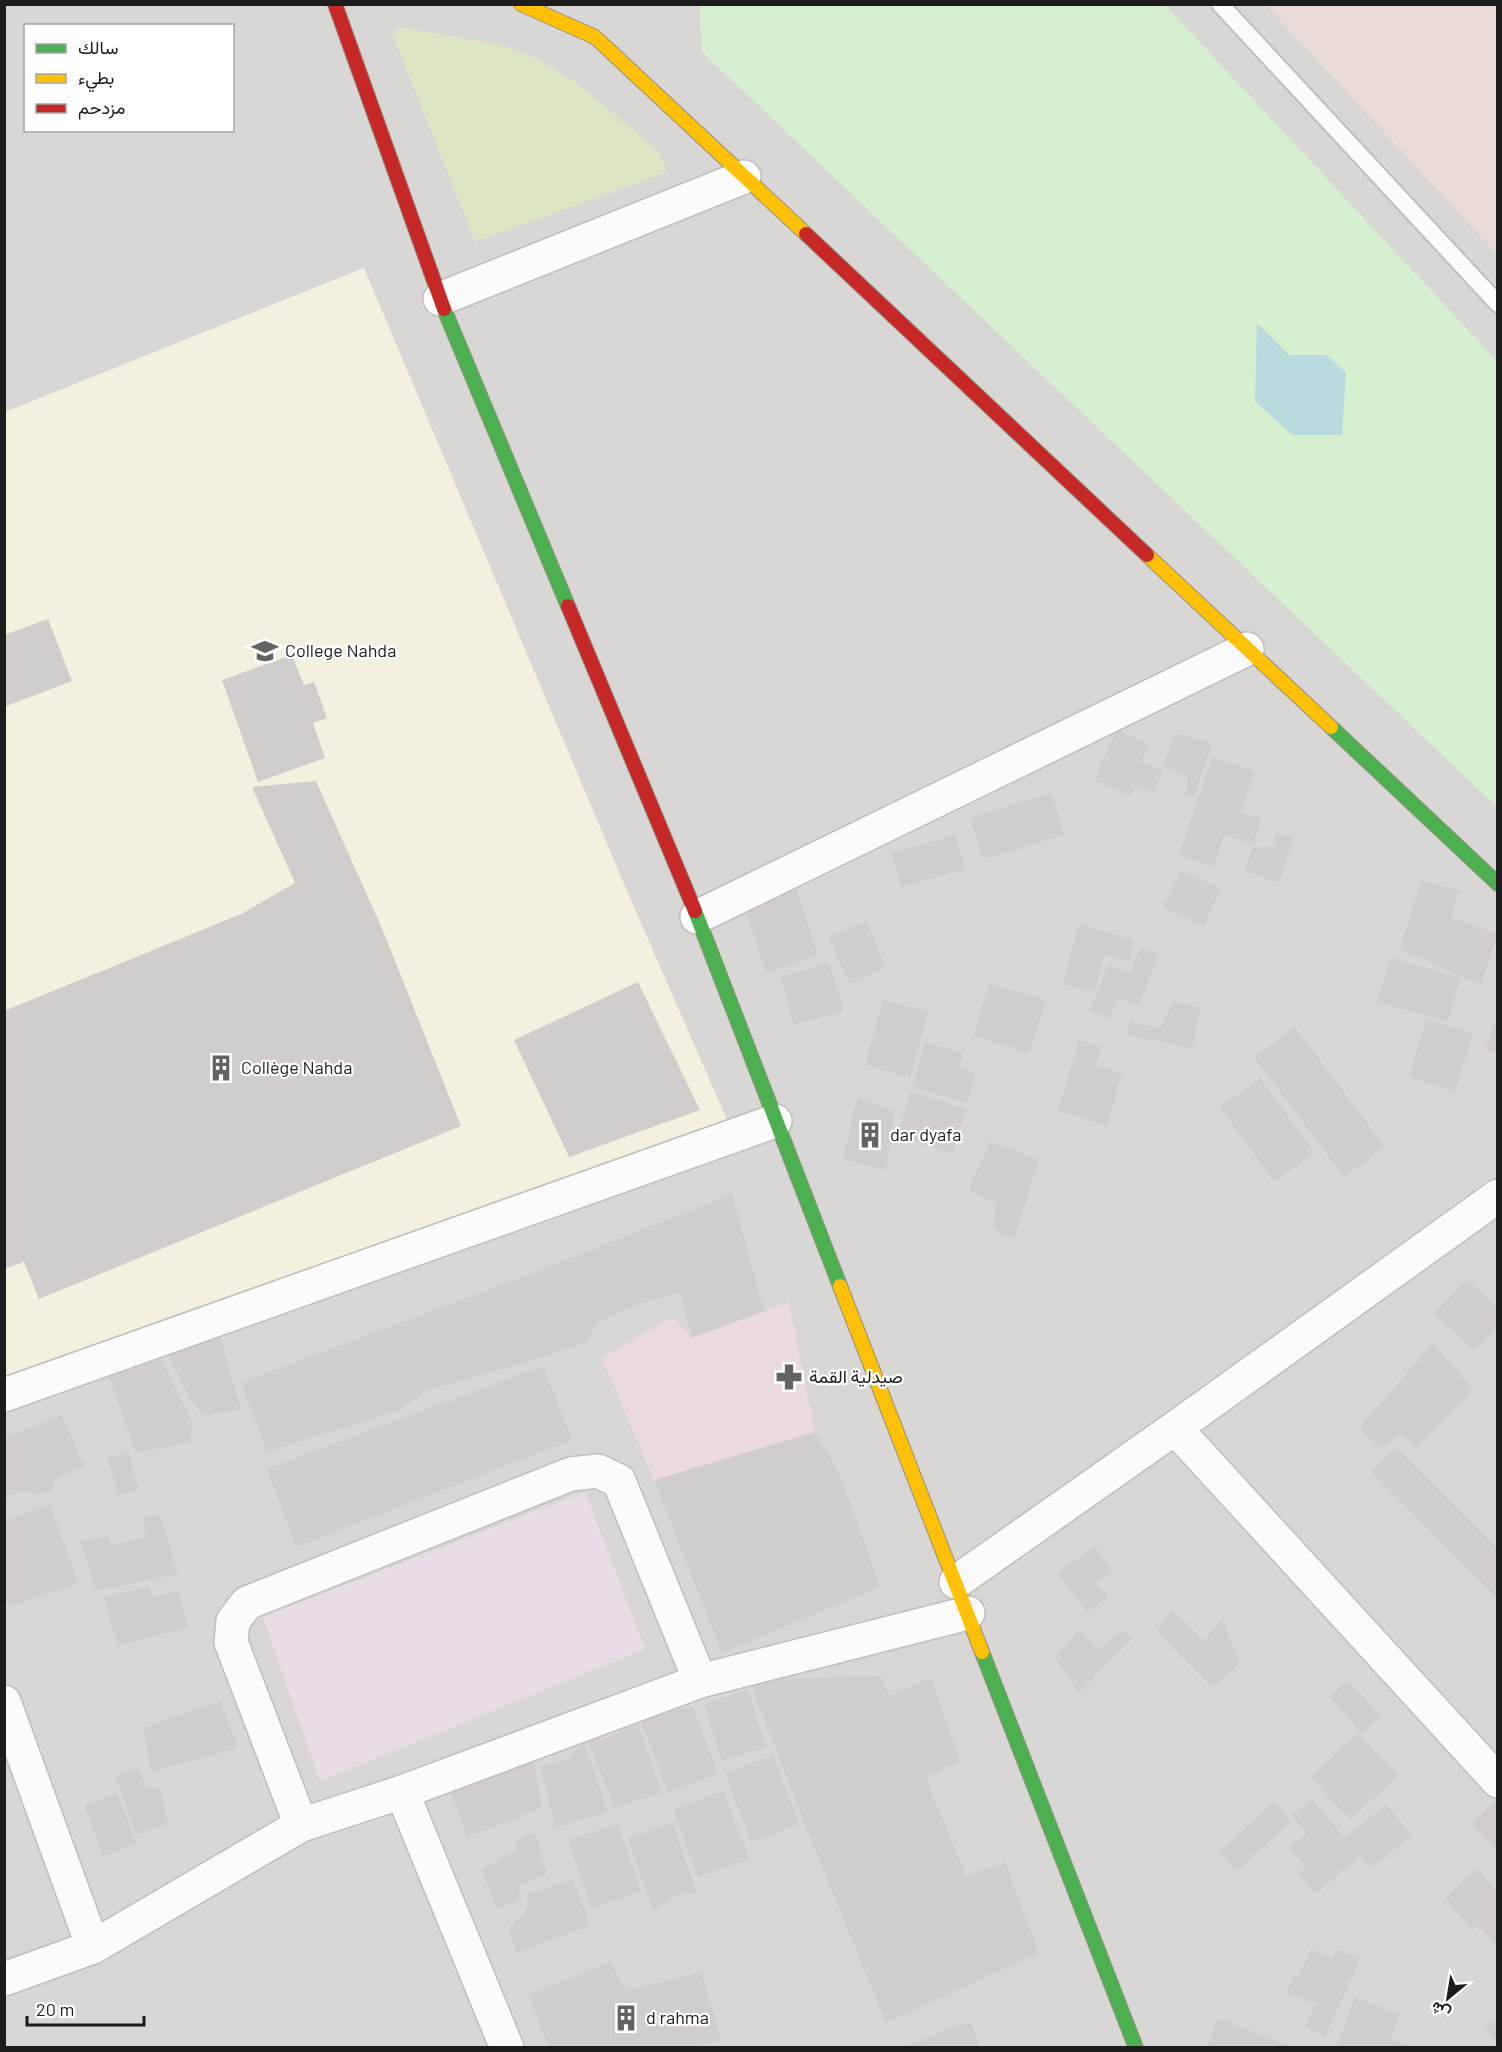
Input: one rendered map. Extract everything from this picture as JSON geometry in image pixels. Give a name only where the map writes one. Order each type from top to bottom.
[{"type":"street","points":[[335,4],[440,299],[697,917],[1136,2048]]},
{"type":"street","points":[[521,4],[595,37],[1497,884]]},
{"type":"street","points":[[440,299],[744,177]]},
{"type":"street","points":[[697,917],[1247,649]]},
{"type":"street","points":[[4,1395],[775,1121]]},
{"type":"street","points":[[956,1582],[1175,1428],[1497,1196]]},
{"type":"street","points":[[1175,1428],[1497,1781]]},
{"type":"street","points":[[301,1826],[231,1642],[233,1621],[248,1603],[571,1474],[598,1471],[619,1481],[700,1681]]},
{"type":"street","points":[[4,1979],[93,1947],[301,1826],[402,1792],[700,1681],[968,1613]]},
{"type":"street","points":[[4,1702],[93,1947]]},
{"type":"street","points":[[402,1792],[507,2048]]},
{"type":"lane","points":[[1220,4],[1497,304]]},
{"type":"shaded area","points":[[5,5],[1497,5],[1497,2047],[5,2048]]},
{"type":"shaded area","points":[[1266,5],[1497,5],[1497,254]]},
{"type":"shaded area","name":"College Nahda","points":[[364,268],[627,891],[728,1122],[5,1376],[5,412]]},
{"type":"shaded area","points":[[1050,1212],[1081,1224],[1075,1253],[1122,1262],[1113,1307],[1090,1305],[1077,1357],[1056,1347],[1033,1394],[985,1384],[983,1344],[907,1321],[913,1254],[943,1262],[950,1236],[1028,1263]]},
{"type":"shaded area","points":[[789,1302],[815,1432],[654,1480],[602,1358],[673,1317],[692,1338]]},
{"type":"shaded area","points":[[585,1492],[645,1649],[320,1781],[263,1617]]},
{"type":"green space","points":[[700,5],[1165,5],[1497,361],[1497,807],[701,51]]},
{"type":"green space","points":[[401,27],[500,45],[538,59],[575,82],[659,151],[667,172],[475,242],[392,33]]},
{"type":"water","points":[[1257,323],[1289,355],[1327,355],[1346,373],[1342,435],[1292,435],[1255,401]]},
{"type":"building","points":[[48,619],[72,681],[4,707],[4,635]]},
{"type":"building","points":[[292,655],[304,685],[314,682],[327,718],[313,723],[325,758],[258,782],[222,680]]},
{"type":"building","points":[[1117,730],[1149,744],[1142,761],[1163,771],[1153,793],[1136,785],[1131,796],[1094,780]]},
{"type":"building","points":[[1174,733],[1212,743],[1194,797],[1185,796],[1188,777],[1164,765]]},
{"type":"building","points":[[1212,757],[1255,771],[1241,812],[1261,819],[1253,844],[1224,835],[1214,867],[1179,855]]},
{"type":"building","name":"Collège Nahda","points":[[316,781],[384,933],[461,1126],[39,1299],[24,1262],[4,1269],[4,1011],[241,914],[295,883],[252,787]]},
{"type":"building","points":[[1052,793],[1064,835],[983,859],[970,818]]},
{"type":"building","points":[[1275,834],[1294,837],[1279,883],[1245,871],[1252,848],[1275,846]]},
{"type":"building","points":[[955,835],[965,869],[901,887],[891,853]]},
{"type":"building","points":[[1181,870],[1221,889],[1204,926],[1163,907]]},
{"type":"building","points":[[1421,880],[1459,891],[1451,917],[1498,934],[1481,985],[1400,949]]},
{"type":"building","points":[[796,888],[818,956],[766,972],[744,905]]},
{"type":"building","points":[[866,921],[886,967],[849,984],[829,937]]},
{"type":"building","points":[[1079,924],[1134,940],[1129,961],[1105,954],[1095,992],[1063,984]]},
{"type":"building","points":[[1140,948],[1159,955],[1139,1005],[1118,997],[1110,1019],[1090,1011],[1108,964],[1130,973]]},
{"type":"building","points":[[1390,957],[1460,978],[1448,1022],[1377,1002]]},
{"type":"building","points":[[829,963],[844,1011],[794,1025],[780,977]]},
{"type":"building","points":[[638,982],[700,1110],[569,1157],[514,1040]]},
{"type":"building","points":[[989,983],[1046,1000],[1029,1053],[973,1036]]},
{"type":"building","points":[[883,1000],[928,1012],[910,1078],[865,1065]]},
{"type":"building","points":[[1174,1002],[1201,1008],[1192,1048],[1127,1035],[1129,1021],[1160,1028]]},
{"type":"building","points":[[1498,1018],[1498,1054],[1485,1049]]},
{"type":"building","points":[[1426,1019],[1473,1034],[1455,1092],[1409,1077]]},
{"type":"building","points":[[1295,1027],[1385,1147],[1344,1177],[1254,1057]]},
{"type":"building","points":[[1079,1040],[1101,1047],[1096,1065],[1122,1073],[1107,1126],[1058,1111]]},
{"type":"building","points":[[925,1042],[963,1053],[959,1068],[976,1073],[967,1103],[912,1087]]},
{"type":"building","points":[[1260,1078],[1315,1153],[1274,1182],[1220,1107]]},
{"type":"building","points":[[910,1092],[966,1109],[952,1153],[897,1136]]},
{"type":"building","name":"dar dyafa","points":[[857,1097],[895,1111],[886,1171],[843,1159]]},
{"type":"building","points":[[990,1141],[1039,1160],[1014,1239],[993,1229],[995,1204],[969,1190]]},
{"type":"building","points":[[732,1194],[764,1311],[692,1338],[680,1293],[638,1304],[596,1324],[589,1341],[544,1357],[429,1390],[399,1410],[267,1452],[241,1383],[510,1282]]},
{"type":"building","points":[[1467,1279],[1498,1309],[1498,1327],[1474,1351],[1434,1313]]},
{"type":"building","points":[[220,1337],[241,1409],[204,1416],[190,1399],[168,1353]]},
{"type":"building","points":[[1433,1343],[1473,1389],[1416,1447],[1401,1434],[1380,1448],[1359,1428]]},
{"type":"building","points":[[161,1359],[193,1424],[190,1442],[136,1453],[109,1377]]},
{"type":"building","points":[[543,1366],[572,1440],[296,1547],[267,1469]]},
{"type":"building","points":[[62,1415],[84,1466],[57,1479],[50,1492],[35,1494],[26,1490],[9,1495],[4,1507],[4,1438]]},
{"type":"building","points":[[815,1432],[840,1474],[880,1587],[722,1653],[654,1480]]},
{"type":"building","points":[[1396,1447],[1498,1549],[1498,1599],[1371,1471]]},
{"type":"building","points":[[128,1452],[139,1490],[118,1495],[108,1458]]},
{"type":"building","points":[[50,1504],[78,1583],[9,1607],[4,1595],[4,1521]]},
{"type":"building","points":[[160,1514],[178,1574],[96,1591],[80,1540],[109,1537],[111,1545],[146,1537],[142,1518]]},
{"type":"building","points":[[1095,1546],[1113,1572],[1095,1583],[1109,1596],[1087,1612],[1057,1573]]},
{"type":"building","points":[[149,1586],[153,1597],[178,1590],[188,1627],[118,1646],[104,1598]]},
{"type":"building","points":[[1172,1610],[1204,1641],[1222,1619],[1240,1663],[1213,1688],[1157,1631]]},
{"type":"building","points":[[1079,1630],[1099,1649],[1122,1630],[1132,1639],[1079,1693],[1055,1657]]},
{"type":"building","points":[[881,1676],[889,1696],[931,1677],[960,1760],[926,1778],[966,1876],[1005,1862],[1039,1953],[886,2023],[749,1680]]},
{"type":"building","points":[[1348,1680],[1381,1716],[1362,1733],[1329,1697]]},
{"type":"building","points":[[748,1690],[766,1747],[722,1761],[704,1704]]},
{"type":"building","points":[[220,1701],[238,1748],[151,1772],[143,1728]]},
{"type":"building","points":[[654,1705],[662,1713],[693,1706],[718,1774],[668,1793],[637,1711]]},
{"type":"building","points":[[638,1724],[662,1793],[614,1807],[583,1729],[595,1728],[601,1740]]},
{"type":"building","points":[[1358,1733],[1398,1776],[1350,1820],[1310,1777]]},
{"type":"building","points":[[584,1743],[608,1812],[555,1828],[541,1767],[567,1759]]},
{"type":"building","points":[[532,1751],[542,1808],[467,1837],[448,1784]]},
{"type":"building","points":[[773,1755],[799,1824],[751,1842],[725,1773]]},
{"type":"building","points":[[138,1769],[146,1786],[160,1789],[168,1824],[136,1835],[115,1776]]},
{"type":"building","points":[[723,1791],[749,1859],[698,1877],[673,1809]]},
{"type":"building","points":[[117,1793],[137,1844],[103,1856],[84,1805]]},
{"type":"building","points":[[1498,1798],[1498,1852],[1470,1824]]},
{"type":"building","points":[[1312,1799],[1345,1838],[1386,1804],[1412,1835],[1371,1869],[1360,1856],[1316,1894],[1298,1873],[1306,1867],[1290,1847],[1307,1833],[1292,1815]]},
{"type":"building","points":[[1274,1802],[1291,1822],[1237,1871],[1219,1852]]},
{"type":"building","points":[[672,1822],[697,1894],[681,1893],[653,1910],[627,1838]]},
{"type":"building","points":[[618,1824],[641,1891],[591,1908],[568,1840]]},
{"type":"building","points":[[535,1832],[547,1874],[520,1885],[519,1901],[497,1908],[481,1869],[517,1850],[514,1843]]},
{"type":"building","points":[[1478,1869],[1498,1893],[1498,1948],[1478,1925],[1472,1931],[1445,1897]]},
{"type":"building","points":[[573,1879],[590,1926],[516,1952],[509,1927],[527,1910],[528,1894]]},
{"type":"building","points":[[1311,1949],[1332,1958],[1337,1949],[1360,1959],[1325,2037],[1305,2027],[1315,2004],[1287,1992],[1294,1974],[1298,1976]]},
{"type":"building","name":"d rahma","points":[[610,1962],[627,1991],[701,1972],[722,2040],[693,2048],[549,2048],[528,1995]]},
{"type":"building","points":[[1355,1997],[1400,2015],[1391,2039],[1414,2048],[1336,2048]]},
{"type":"building","points":[[1218,2018],[1293,2047],[1293,2048],[1207,2048]]},
{"type":"building","points":[[1498,2019],[1498,2045],[1485,2028]]},
{"type":"building","points":[[971,2021],[980,2048],[903,2048],[903,2047]]},
{"type":"traffic: fast","points":[[444,309],[568,606]]},
{"type":"traffic: fast","points":[[1331,727],[1498,884]]},
{"type":"traffic: fast","points":[[695,911],[840,1286]]},
{"type":"traffic: fast","points":[[982,1652],[1136,2048]]},
{"type":"traffic: slow","points":[[521,4],[595,37],[806,234]]},
{"type":"traffic: slow","points":[[1147,555],[1331,727]]},
{"type":"traffic: slow","points":[[840,1286],[982,1652]]},
{"type":"traffic: jam","points":[[335,4],[444,309]]},
{"type":"traffic: jam","points":[[806,234],[1147,555]]},
{"type":"traffic: jam","points":[[568,606],[695,911]]},
{"type":"place","name":"College Nahda","points":[[265,651]]},
{"type":"place","name":"Collège Nahda","points":[[221,1068]]},
{"type":"place","name":"dar dyafa","points":[[870,1135]]},
{"type":"place","name":"صيدلية القمة","points":[[789,1377]]},
{"type":"place","name":"d rahma","points":[[626,2018]]}]
